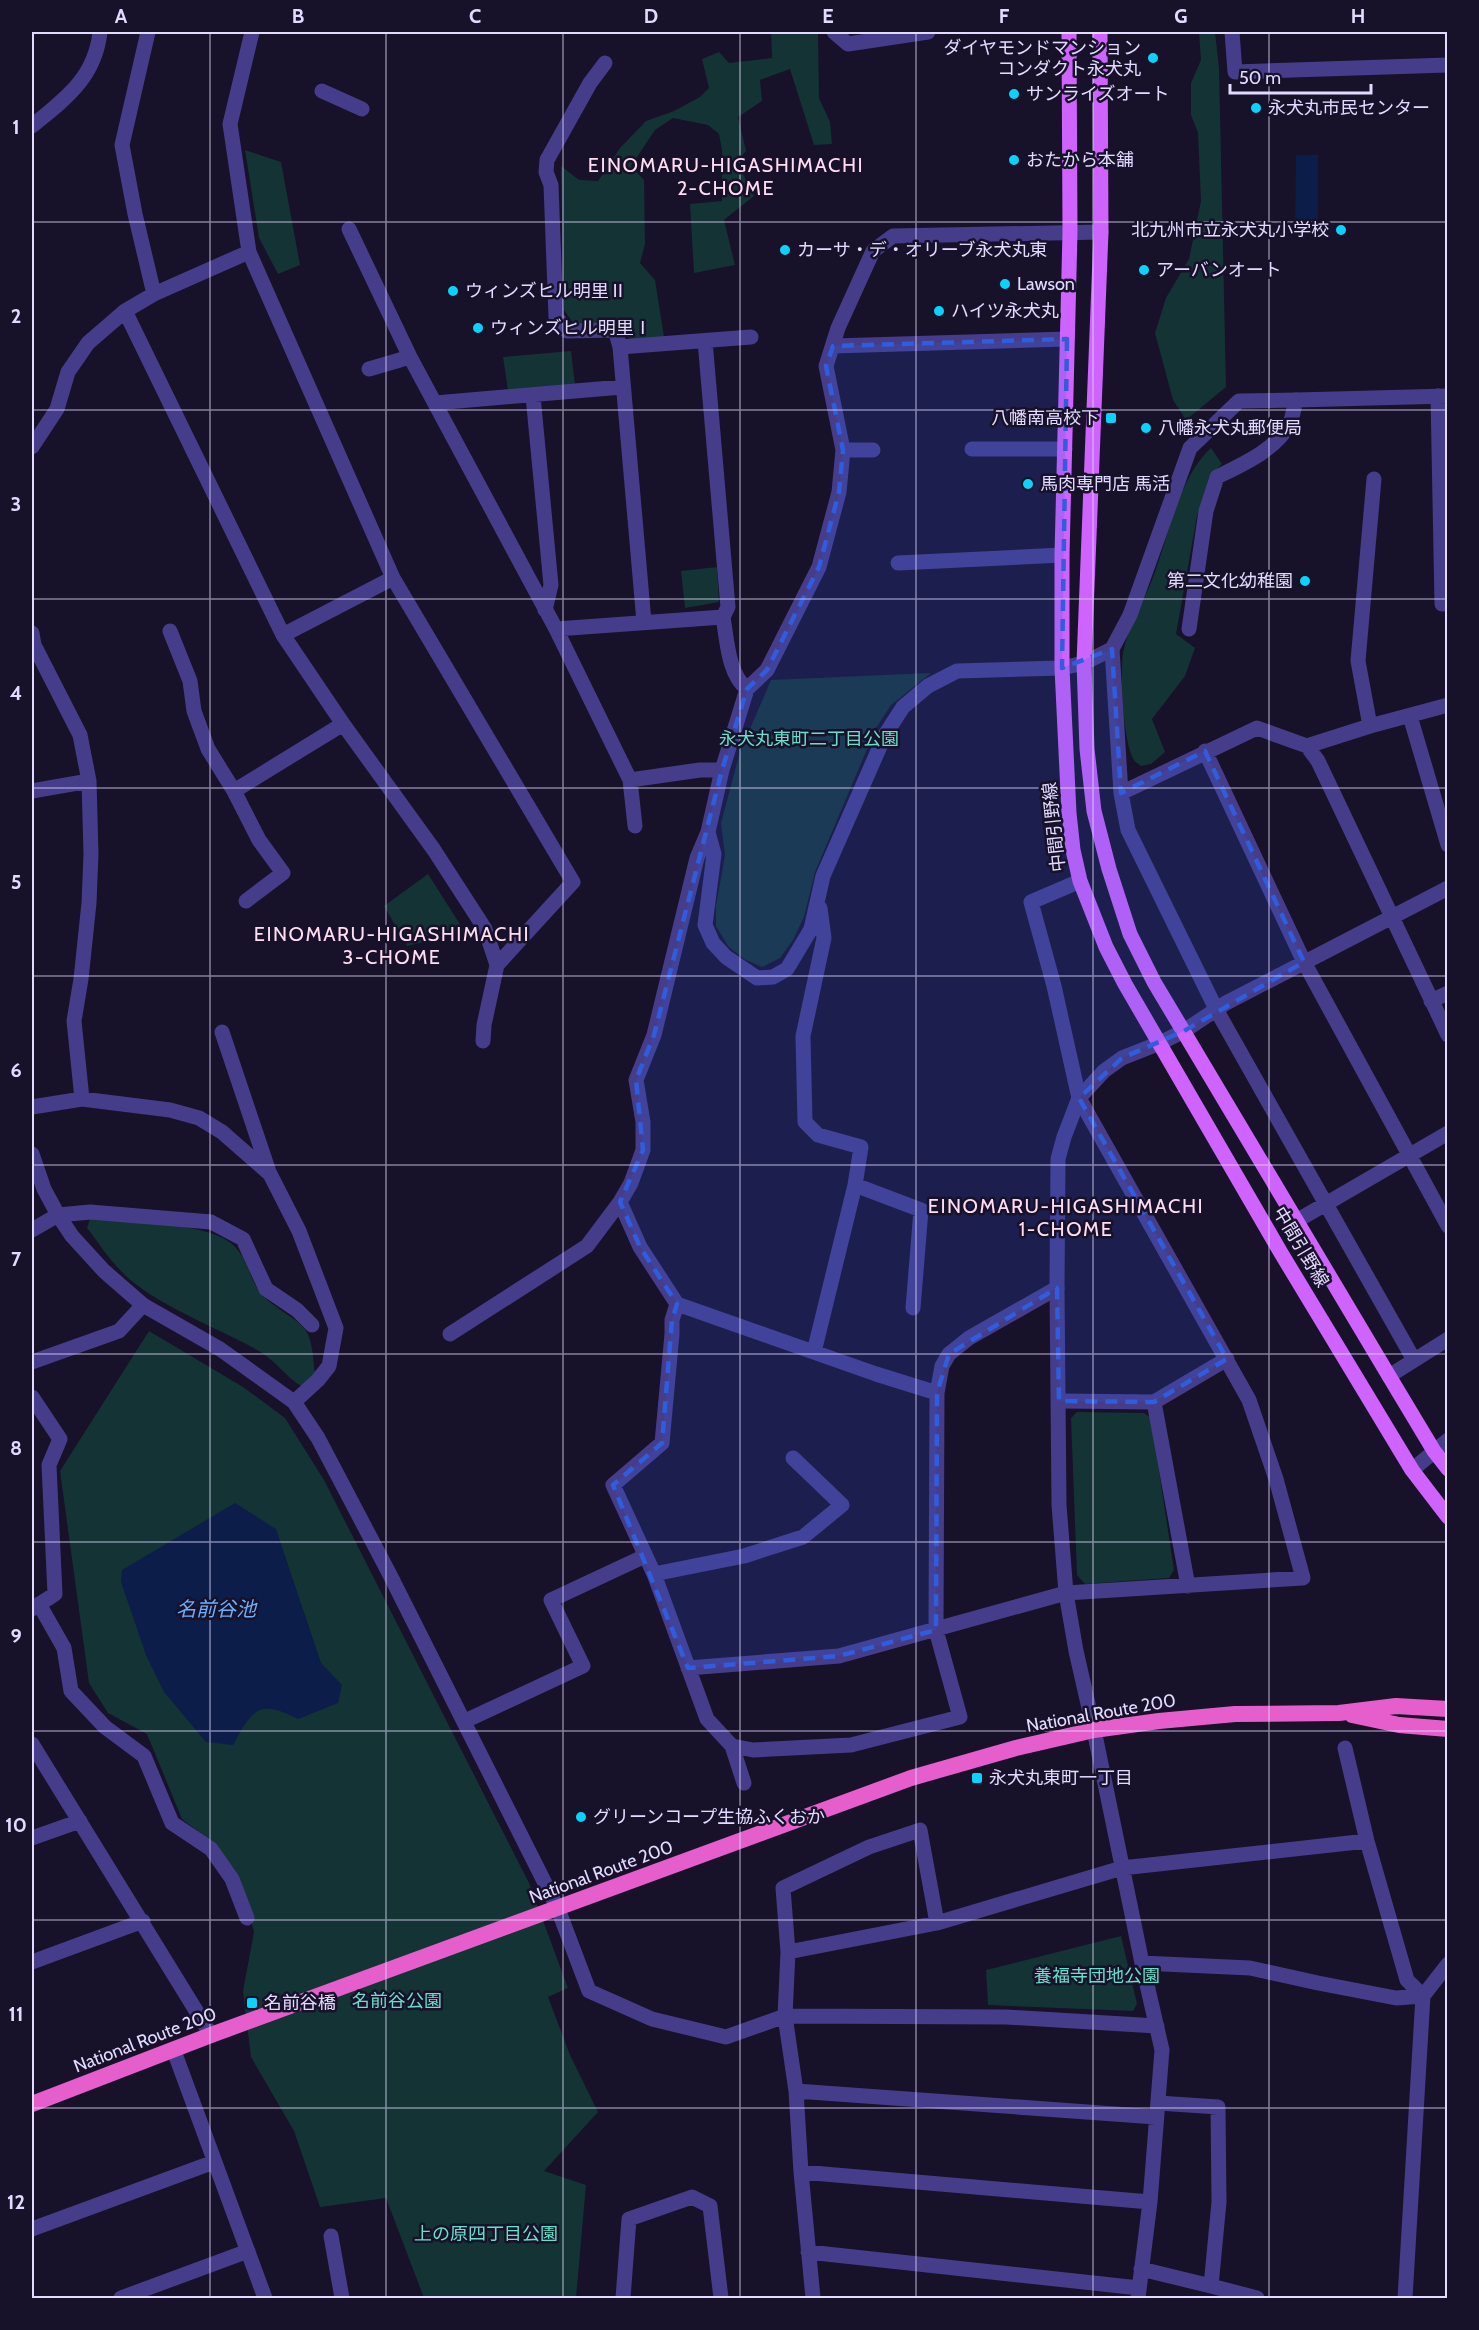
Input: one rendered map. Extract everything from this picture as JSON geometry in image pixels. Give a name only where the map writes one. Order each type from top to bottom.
[{"type":"highway","name":"National Route 200","points":[[32,2104],[211,2035],[911,1778],[1016,1748],[1094,1730],[1235,1714],[1339,1713],[1396,1706],[1448,1709]]},
{"type":"highway","name":"National Route 200","points":[[1339,1713],[1399,1725],[1448,1729]]},
{"type":"main road","name":"中間引野線","points":[[1070,32],[1070,232],[1062,555],[1062,668],[1069,813],[1073,850],[1080,882],[1106,947],[1281,1253],[1412,1470],[1448,1517]]},
{"type":"main road","name":"中間引野線","points":[[1100,32],[1101,232],[1084,663],[1087,749],[1094,811],[1109,869],[1130,934],[1154,982],[1298,1220],[1389,1377],[1434,1451],[1448,1469]]},
{"type":"street","points":[[32,126],[79,85],[92,67],[100,32]]},
{"type":"street","points":[[148,32],[122,145],[154,294]]},
{"type":"street","points":[[252,32],[230,124],[249,252],[393,578],[573,882],[497,965],[484,1025],[483,1041]]},
{"type":"street","points":[[834,32],[848,44],[928,32]]},
{"type":"street","points":[[1232,32],[1235,72],[1448,65]]},
{"type":"street","points":[[605,63],[590,83],[548,160],[546,172],[551,185],[556,317],[567,331],[615,330],[620,347],[644,622]]},
{"type":"street","points":[[322,91],[362,109]]},
{"type":"street","points":[[349,229],[410,357],[556,629],[630,780],[635,826]]},
{"type":"street","points":[[450,1334],[586,1246],[632,1183],[643,1150],[643,1122],[636,1080],[654,1035],[697,858],[708,832],[722,770],[747,689],[767,670],[819,567],[839,492],[843,450],[826,366],[838,328],[873,251],[892,236],[1101,232]]},
{"type":"street","points":[[32,447],[57,409],[68,372],[88,343],[125,311],[154,294],[249,252]]},
{"type":"street","points":[[125,311],[283,634],[342,724],[434,850],[485,929],[497,965]]},
{"type":"street","points":[[620,347],[751,337]]},
{"type":"street","points":[[833,346],[1067,339]]},
{"type":"street","points":[[705,341],[728,607],[723,617],[729,652],[738,682],[747,689]]},
{"type":"street","points":[[369,369],[410,357]]},
{"type":"street","points":[[435,403],[622,387]]},
{"type":"street","points":[[533,396],[551,585],[545,610]]},
{"type":"street","points":[[1414,1360],[1217,1011],[1128,830],[1121,793],[1112,649],[1130,615],[1190,448],[1239,401],[1443,396],[1442,604],[1448,603]]},
{"type":"street","points":[[1189,629],[1206,512],[1217,477],[1251,460],[1273,444],[1290,423],[1296,400]]},
{"type":"street","points":[[972,448],[1065,449]]},
{"type":"street","points":[[843,450],[873,450]]},
{"type":"street","points":[[1370,726],[1358,661],[1374,479]]},
{"type":"street","points":[[898,563],[1062,555]]},
{"type":"street","points":[[283,634],[393,578]]},
{"type":"street","points":[[556,629],[723,617]]},
{"type":"street","points":[[170,631],[190,681],[194,711],[208,749],[234,791],[259,840],[283,873],[246,901]]},
{"type":"street","points":[[32,633],[34,645],[80,735],[89,781],[91,854],[89,893],[81,979],[74,1021],[82,1099]]},
{"type":"street","points":[[708,832],[714,854],[705,925],[713,943],[726,957],[757,978],[773,977],[787,969],[811,929],[823,876],[885,735],[903,707],[928,686],[957,671],[1062,668],[1084,663],[1112,649]]},
{"type":"street","points":[[1307,746],[1448,705]]},
{"type":"street","points":[[1410,716],[1448,845]]},
{"type":"street","points":[[234,791],[342,724]]},
{"type":"street","points":[[1121,793],[1257,728],[1307,746],[1318,761],[1390,917],[1448,1035]]},
{"type":"street","points":[[1205,751],[1304,962],[1448,1226]]},
{"type":"street","points":[[630,780],[700,770],[722,770]]},
{"type":"street","points":[[32,791],[89,781]]},
{"type":"street","points":[[688,1668],[839,1656],[1066,1593],[1303,1578],[1276,1479],[1250,1400],[1079,1098],[1054,986],[1031,902],[1080,882]]},
{"type":"street","points":[[808,2252],[1139,2293],[1150,2202],[1162,2050],[1076,1651],[1066,1593],[1059,1505],[1056,1288],[1058,1160],[1079,1098],[1104,1071],[1122,1058],[1184,1031],[1226,1004],[1448,888]]},
{"type":"street","points":[[814,1352],[855,1185],[861,1147],[818,1135],[805,1122],[802,1036],[816,984],[824,938],[819,893]]},
{"type":"street","points":[[1431,1001],[1448,993]]},
{"type":"street","points":[[222,1032],[270,1174],[299,1231],[336,1328],[329,1366],[318,1380],[294,1402]]},
{"type":"street","points":[[32,1107],[82,1099],[170,1110],[199,1118],[222,1132],[270,1174]]},
{"type":"street","points":[[1298,1220],[1448,1132]]},
{"type":"street","points":[[32,1154],[44,1189],[58,1215],[72,1236],[104,1271],[143,1305],[220,1349],[294,1402],[318,1438],[465,1721],[558,1909],[589,1991],[652,2019],[726,2037],[785,2016],[1006,2017],[1157,2026]]},
{"type":"street","points":[[855,1185],[921,1210],[913,1308]]},
{"type":"street","points":[[620,1202],[640,1247],[677,1304],[937,1393]]},
{"type":"street","points":[[32,1230],[58,1215],[90,1212],[211,1222],[243,1239],[266,1289],[297,1310],[312,1325]]},
{"type":"street","points":[[732,1746],[753,1750],[851,1745],[960,1717],[936,1630],[937,1393],[942,1366],[949,1354],[969,1338],[1056,1288]]},
{"type":"street","points":[[677,1304],[672,1320],[662,1443],[613,1485],[654,1574],[707,1719],[732,1746],[744,1783]]},
{"type":"street","points":[[32,1362],[119,1331],[143,1305]]},
{"type":"street","points":[[1389,1377],[1448,1339]]},
{"type":"street","points":[[1059,1401],[1155,1402],[1227,1359]]},
{"type":"street","points":[[32,1397],[60,1439],[49,1465],[55,1594],[35,1607],[64,1648],[71,1691],[105,1727],[144,1756],[172,1822],[211,1849],[232,1879],[248,1918]]},
{"type":"street","points":[[1155,1402],[1188,1586]]},
{"type":"street","points":[[1412,1470],[1448,1440]]},
{"type":"street","points":[[654,1574],[744,1556],[803,1537],[842,1505],[793,1458]]},
{"type":"street","points":[[465,1721],[583,1666],[551,1599],[645,1556]]},
{"type":"street","points":[[32,1744],[143,1921],[211,2035]]},
{"type":"street","points":[[1345,1748],[1367,1841],[1407,1980],[1423,1996]]},
{"type":"street","points":[[32,1838],[80,1821]]},
{"type":"street","points":[[813,2298],[796,2091],[785,2016],[788,1952],[783,1888],[869,1847],[920,1830],[937,1923]]},
{"type":"street","points":[[788,1952],[937,1923],[1122,1868],[1367,1841]]},
{"type":"street","points":[[32,1962],[143,1921]]},
{"type":"street","points":[[1142,1964],[1250,1968],[1396,1998],[1423,1996]]},
{"type":"street","points":[[1405,2298],[1423,1996],[1448,1964]]},
{"type":"street","points":[[174,2051],[265,2298]]},
{"type":"street","points":[[796,2091],[1157,2110],[1218,2107],[1219,2202],[1211,2286]]},
{"type":"street","points":[[32,2229],[214,2162]]},
{"type":"street","points":[[801,2172],[1150,2202]]},
{"type":"street","points":[[623,2298],[630,2219],[692,2197],[710,2206],[721,2298]]},
{"type":"street","points":[[331,2236],[342,2298]]},
{"type":"street","points":[[121,2298],[248,2251]]},
{"type":"street","points":[[1141,2269],[1257,2298]]},
{"type":"highlighted area","points":[[1067,339],[1062,668],[1112,649],[1121,793],[1205,751],[1304,962],[1184,1031],[1122,1058],[1079,1098],[1227,1359],[1154,1402],[1059,1401],[1057,1288],[949,1354],[937,1393],[936,1630],[839,1656],[688,1668],[613,1485],[662,1443],[672,1320],[677,1304],[640,1247],[620,1202],[643,1150],[636,1080],[654,1035],[722,770],[747,689],[767,670],[819,567],[839,492],[843,450],[826,366],[833,346]]},
{"type":"green space","points":[[771,32],[818,32],[819,98],[830,122],[832,144],[814,145],[790,69],[760,80],[762,101],[738,117],[746,151],[737,162],[754,196],[724,220],[735,265],[694,273],[690,204],[722,201],[722,150],[719,134],[708,125],[673,118],[655,130],[631,166],[644,180],[645,244],[640,263],[655,280],[664,337],[630,340],[625,325],[573,323],[564,310],[561,166],[579,180],[598,181],[620,148],[646,121],[674,111],[700,97],[709,88],[702,59],[719,52],[729,63],[772,58]]},
{"type":"green space","points":[[1199,32],[1215,32],[1219,68],[1226,387],[1186,420],[1173,400],[1155,333],[1166,298],[1189,259],[1201,201],[1198,133],[1191,115],[1191,83],[1201,60]]},
{"type":"green space","points":[[245,150],[281,162],[300,265],[278,274],[259,238]]},
{"type":"green space","points":[[571,351],[575,385],[508,390],[503,357]]},
{"type":"green space","points":[[1211,448],[1222,464],[1209,477],[1197,516],[1176,634],[1195,648],[1185,676],[1152,719],[1165,752],[1151,764],[1141,766],[1134,760],[1127,739],[1123,706],[1124,648],[1158,564],[1182,492],[1190,475]]},
{"type":"green space","points":[[717,567],[719,602],[685,608],[681,571]]},
{"type":"green space","name":"永犬丸東町二丁目公園","points":[[931,673],[891,705],[876,728],[815,872],[804,917],[793,940],[780,958],[762,967],[744,959],[728,946],[716,926],[716,906],[725,855],[721,823],[740,752],[771,680]]},
{"type":"green space","points":[[428,874],[465,932],[407,946],[384,906]]},
{"type":"green space","points":[[90,1219],[185,1227],[204,1231],[232,1244],[242,1255],[263,1296],[306,1330],[312,1348],[315,1373],[301,1386],[259,1351],[150,1294],[134,1283],[107,1255],[87,1228]]},
{"type":"green space","name":"名前谷公園","points":[[149,1331],[243,1387],[285,1418],[324,1480],[529,1883],[568,1988],[548,1997],[570,2055],[598,2112],[544,2171],[586,2185],[576,2298],[424,2298],[386,2198],[320,2207],[294,2131],[251,2057],[243,1991],[254,1932],[239,1876],[216,1845],[182,1819],[147,1734],[108,1713],[89,1683],[60,1471]]},
{"type":"green space","points":[[1077,1412],[1144,1413],[1151,1418],[1174,1570],[1169,1578],[1085,1584],[1077,1575],[1071,1418]]},
{"type":"green space","name":"養福寺団地公園","points":[[1121,1936],[1137,2004],[1133,2011],[988,2005],[986,1970]]},
{"type":"water","points":[[1296,155],[1318,155],[1318,226],[1295,227]]},
{"type":"water","name":"名前谷池","points":[[235,1503],[276,1529],[321,1663],[342,1685],[338,1703],[298,1719],[273,1709],[257,1711],[245,1724],[233,1745],[206,1742],[164,1692],[146,1655],[121,1582],[122,1570]]},
{"type":"place","name":"ダイヤモンドマンション コンダクト永犬丸","points":[[1153,58]]},
{"type":"place","name":"サンライズオート","points":[[1014,94]]},
{"type":"place","name":"永犬丸市民センター","points":[[1256,108]]},
{"type":"place","name":"おたから本舗","points":[[1014,160]]},
{"type":"place","name":"北九州市立永犬丸小学校","points":[[1341,230]]},
{"type":"place","name":"カーサ・デ・オリーブ永犬丸東","points":[[785,250]]},
{"type":"place","name":"アーバンオート","points":[[1144,270]]},
{"type":"place","name":"Lawson","points":[[1005,284]]},
{"type":"place","name":"ウィンズヒル明里Ⅱ","points":[[453,291]]},
{"type":"place","name":"ハイツ永犬丸","points":[[939,311]]},
{"type":"place","name":"ウィンズヒル明里Ⅰ","points":[[478,328]]},
{"type":"place","name":"八幡南高校下","points":[[1111,418]]},
{"type":"place","name":"八幡永犬丸郵便局","points":[[1146,428]]},
{"type":"place","name":"馬肉専門店 馬活","points":[[1028,484]]},
{"type":"place","name":"第二文化幼稚園","points":[[1305,581]]},
{"type":"place","name":"永犬丸東町一丁目","points":[[977,1778]]},
{"type":"place","name":"グリーンコープ生協ふくおか","points":[[581,1817]]},
{"type":"place","name":"名前谷橋","points":[[252,2003]]},
{"type":"district","name":"EINOMARU-HIGASHIMACHI 2-CHOME","points":[[726,176]]},
{"type":"district","name":"EINOMARU-HIGASHIMACHI 3-CHOME","points":[[392,946]]},
{"type":"district","name":"EINOMARU-HIGASHIMACHI 1-CHOME","points":[[1066,1218]]},
{"type":"park label","name":"上の原四丁目公園","points":[[486,2234]]}]
